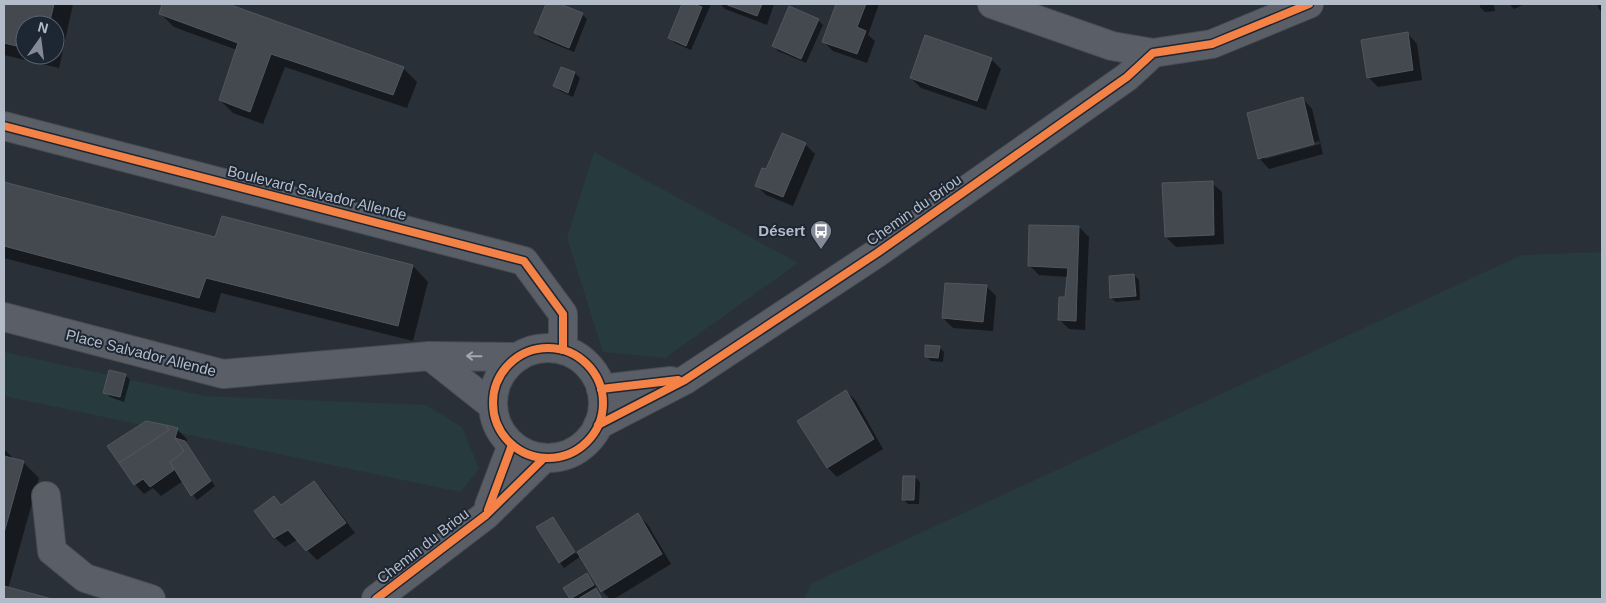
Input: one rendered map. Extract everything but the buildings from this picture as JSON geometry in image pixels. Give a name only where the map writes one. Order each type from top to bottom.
[{"type":"street","points":[[992,4],[1112,46],[1153,53],[1212,44],[1309,4]]},
{"type":"street","name":"Chemin du Briou","points":[[598,426],[685,380],[878,253],[1127,77],[1153,53]]},
{"type":"street","name":"Boulevard Salvador Allende","points":[[4,126],[524,261],[563,314],[563,350]]},
{"type":"street","name":"Place Salvador Allende","points":[[4,317],[223,374],[430,356]]},
{"type":"street","points":[[547,348],[563,350],[580,358],[593,372],[601,389],[603,408],[598,426],[589,440],[576,451],[561,457],[544,458],[527,454],[512,446],[502,434],[493,406],[495,387],[504,370],[518,357],[532,350],[547,348]]},
{"type":"street","points":[[430,356],[518,357]]},
{"type":"street","points":[[430,356],[493,406]]},
{"type":"street","name":"Chemin du Briou","points":[[601,389],[685,380]]},
{"type":"street","name":"Chemin du Briou","points":[[486,514],[512,446]]},
{"type":"street","name":"Chemin du Briou","points":[[376,599],[486,514],[544,458]]},
{"type":"street","points":[[46,496],[52,551],[85,578],[151,599]]},
{"type":"green space","points":[[594,152],[798,263],[665,358],[603,352],[567,238]]},
{"type":"green space","points":[[1602,252],[1602,599],[804,599],[812,583],[1522,255]]},
{"type":"green space","points":[[4,352],[205,396],[426,405],[462,427],[479,469],[460,492],[4,396]]},
{"type":"cycle path","points":[[598,425],[685,380],[877,253],[1127,77],[1153,53],[1212,44],[1309,4]]},
{"type":"cycle path","points":[[4,126],[524,261],[563,314],[563,350]]},
{"type":"cycle path","points":[[548,348],[569,352],[587,364],[599,382],[603,403],[599,424],[587,442],[569,454],[548,458],[527,454],[509,442],[497,424],[493,403],[497,382],[509,364],[527,352],[548,348]]},
{"type":"cycle path","points":[[601,389],[678,380]]},
{"type":"cycle path","points":[[488,510],[512,445]]},
{"type":"cycle path","points":[[376,599],[486,515],[544,458]]},
{"type":"place","name":"Désert","points":[[821,250]]}]
